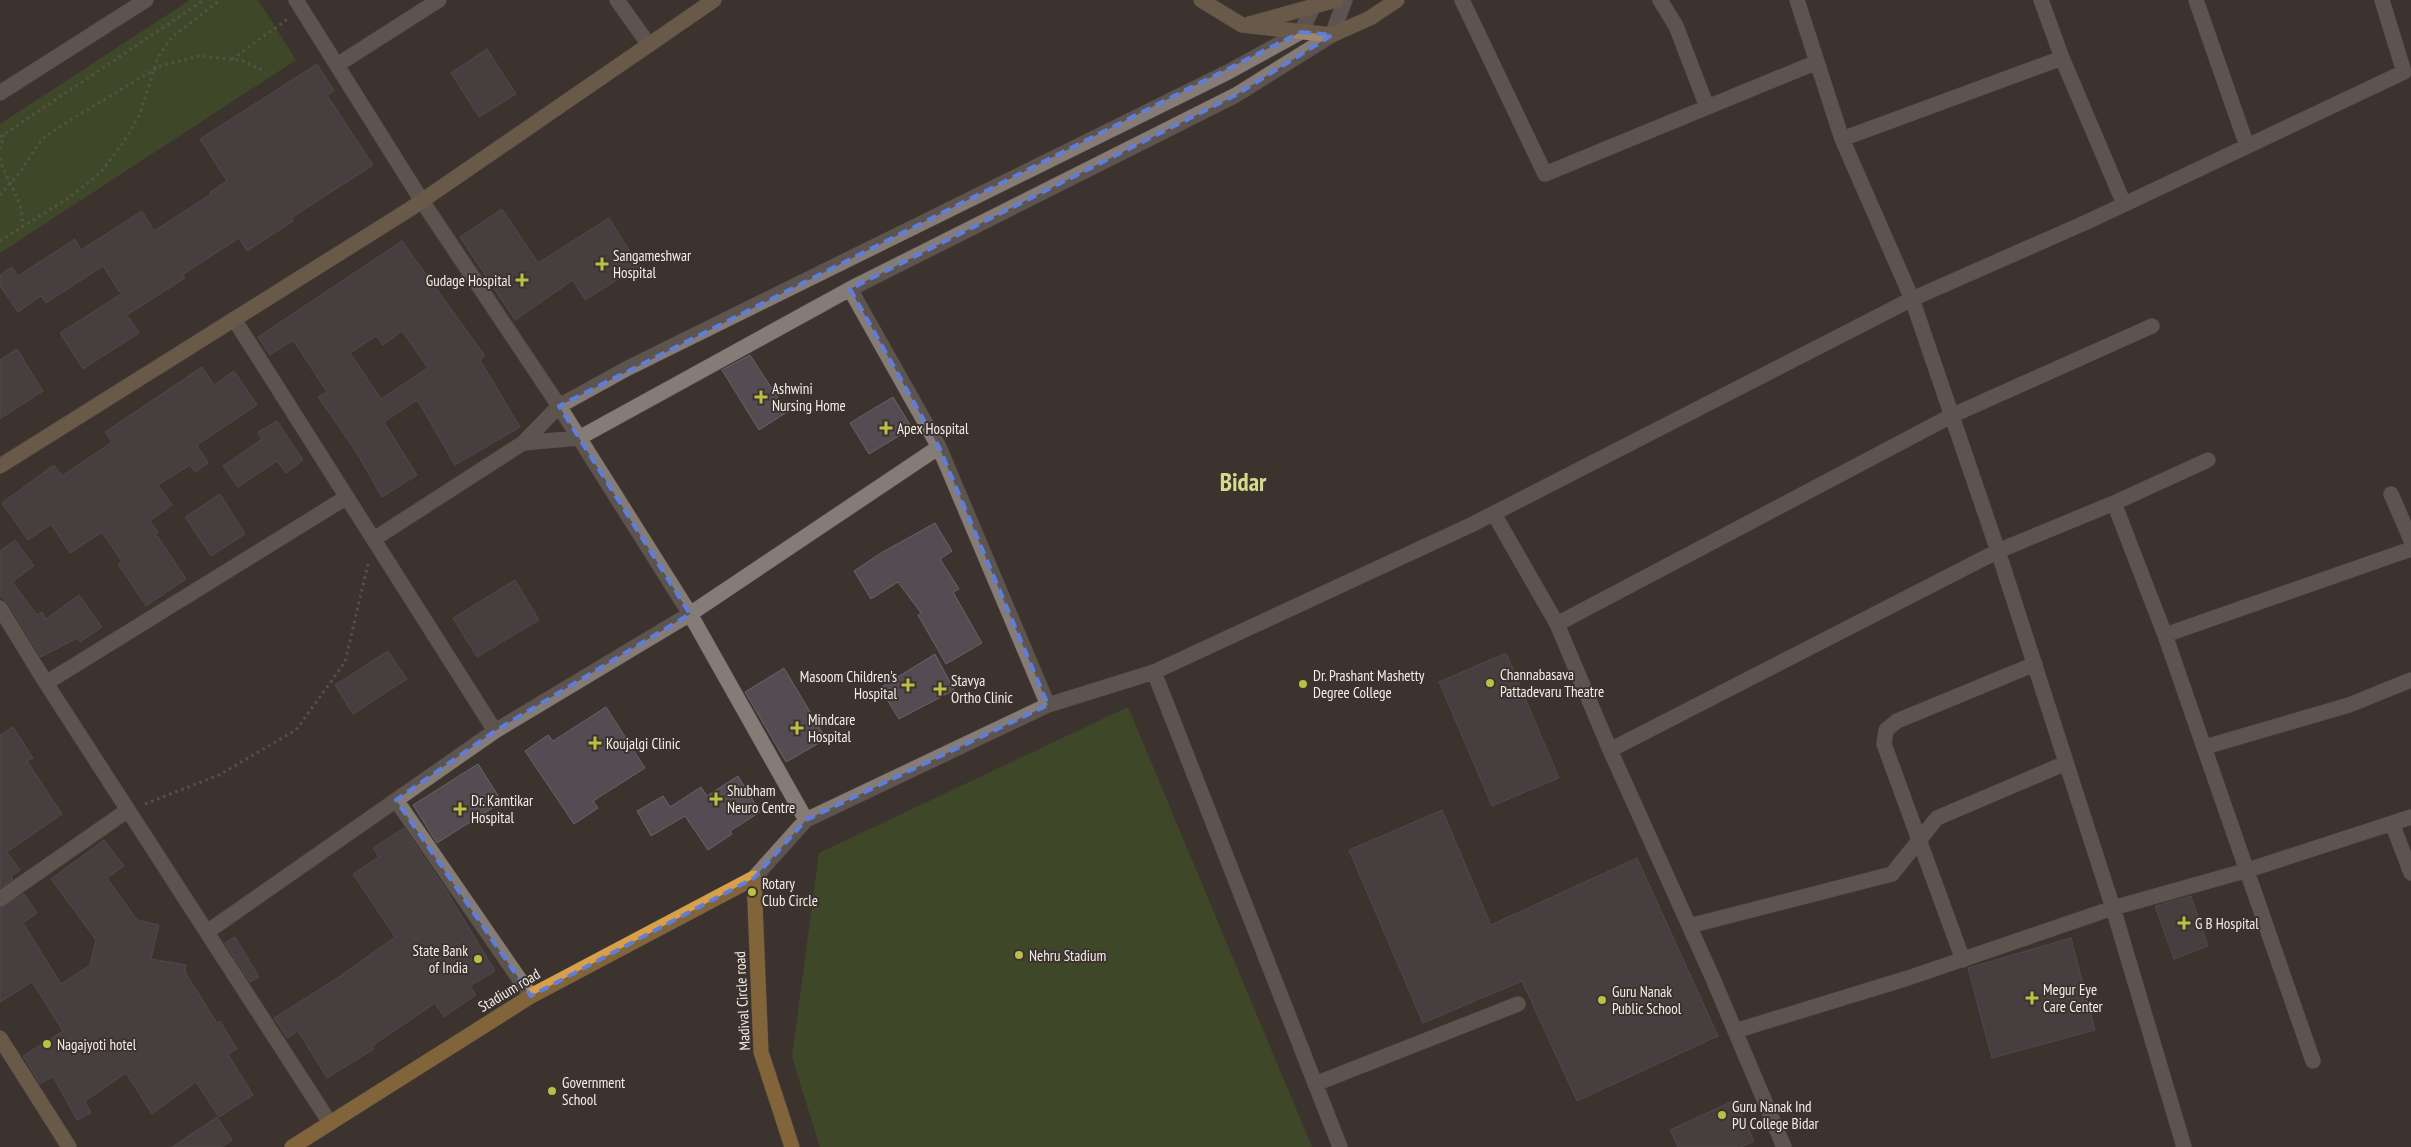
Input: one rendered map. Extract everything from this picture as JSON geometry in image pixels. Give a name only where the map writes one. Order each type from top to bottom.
[{"type":"highway","name":"Stadium road","points":[[292,1147],[530,996],[754,878]]},
{"type":"highway","name":"Madival Circle road","points":[[754,878],[761,1052],[792,1147]]},
{"type":"main road","points":[[0,466],[422,201],[714,0]]},
{"type":"main road","points":[[1200,0],[1242,25],[1332,35],[1370,18],[1397,0]]},
{"type":"main road","points":[[1242,25],[1336,0]]},
{"type":"main road","points":[[0,1038],[69,1147]]},
{"type":"street","points":[[0,93],[146,0]]},
{"type":"street","points":[[337,65],[439,0]]},
{"type":"street","points":[[617,0],[649,45]]},
{"type":"street","points":[[523,443],[579,438],[850,289],[1236,95],[1332,35],[1345,0]]},
{"type":"street","points":[[1462,0],[1545,174],[1817,62]]},
{"type":"street","points":[[1660,0],[1676,26],[1707,107]]},
{"type":"street","points":[[1797,0],[1842,140],[1912,299],[1998,551],[2113,908],[2184,1147]]},
{"type":"street","points":[[2041,0],[2062,58],[2124,204]]},
{"type":"street","points":[[2196,0],[2247,146]]},
{"type":"street","points":[[754,878],[806,820],[1048,705],[1154,672],[1494,514],[1912,299],[2124,204],[2408,71],[2382,0]]},
{"type":"street","points":[[299,4],[422,201],[559,406],[690,614],[806,820]]},
{"type":"street","points":[[374,539],[523,443],[559,406],[628,368],[1220,76],[1301,32],[1314,5]]},
{"type":"street","points":[[1842,140],[2062,58]]},
{"type":"street","points":[[850,289],[939,447],[1048,705]]},
{"type":"street","points":[[234,319],[495,731]]},
{"type":"street","points":[[1557,624],[1951,416],[2152,326]]},
{"type":"street","points":[[206,932],[495,731],[690,614],[939,447]]},
{"type":"street","points":[[1610,750],[1998,551],[2114,503],[2208,460]]},
{"type":"street","points":[[2391,494],[2411,540]]},
{"type":"street","points":[[46,683],[347,497]]},
{"type":"street","points":[[2114,503],[2165,635],[2313,1061]]},
{"type":"street","points":[[1494,514],[1557,624],[1610,750],[1689,926],[1784,1147]]},
{"type":"street","points":[[2165,635],[2411,549]]},
{"type":"street","points":[[0,608],[46,683],[330,1123]]},
{"type":"street","points":[[1963,960],[1884,744],[1886,730],[1897,721],[2034,664]]},
{"type":"street","points":[[1154,672],[1340,1147]]},
{"type":"street","points":[[2204,747],[2349,705],[2411,680]]},
{"type":"street","points":[[1689,926],[1892,874],[1937,818],[2066,762]]},
{"type":"street","points":[[396,800],[530,996]]},
{"type":"street","points":[[0,899],[128,810]]},
{"type":"street","points":[[1734,1031],[1963,960],[2113,908],[2248,870],[2411,817]]},
{"type":"street","points":[[2392,823],[2411,872]]},
{"type":"street","points":[[1315,1084],[1518,1004]]},
{"type":"path","points":[[0,137],[204,0]]},
{"type":"path","points":[[0,241],[70,197],[101,172],[124,143],[140,114],[152,71],[158,57],[172,37],[220,0]]},
{"type":"path","points":[[232,59],[299,4]]},
{"type":"path","points":[[0,195],[20,172],[42,139],[160,66],[199,56],[240,60],[266,72]]},
{"type":"path","points":[[0,149],[5,134]]},
{"type":"path","points":[[0,158],[2,169],[19,201],[23,214],[22,227]]},
{"type":"path","points":[[128,810],[220,776],[296,730],[345,662],[374,539]]},
{"type":"highlighted area","points":[[1301,32],[1332,35],[1236,95],[850,289],[939,447],[1048,705],[806,820],[754,878],[531,996],[396,800],[495,731],[690,614],[559,406]]},
{"type":"green space","points":[[190,0],[258,0],[296,60],[0,253],[0,124]]},
{"type":"green space","name":"Nehru Stadium","points":[[1128,707],[1312,1147],[820,1147],[792,1057],[819,853]]},
{"type":"building","points":[[487,49],[516,94],[479,117],[451,73]]},
{"type":"building","points":[[317,64],[334,91],[327,95],[373,165],[291,218],[293,221],[247,251],[239,238],[182,275],[185,278],[127,315],[139,333],[83,369],[60,333],[121,294],[103,266],[46,303],[41,296],[18,312],[0,286],[0,275],[12,267],[18,276],[75,239],[81,250],[142,211],[154,231],[211,194],[210,192],[227,181],[200,139]]},
{"type":"building","points":[[502,209],[538,263],[609,218],[639,266],[585,300],[573,280],[515,320],[460,237]]},
{"type":"building","points":[[402,241],[485,356],[480,360],[520,427],[455,465],[418,401],[414,402],[384,422],[417,475],[382,497],[355,450],[318,397],[327,392],[293,340],[270,355],[258,337]],"holes":[[[402,331],[428,368],[381,399],[350,353],[376,336],[383,345]]]},
{"type":"building","points":[[17,349],[43,391],[0,419],[0,360]]},
{"type":"building","points":[[750,355],[787,412],[759,430],[722,370]]},
{"type":"building","points":[[202,367],[214,385],[234,371],[257,405],[197,445],[208,463],[195,472],[190,465],[158,485],[172,505],[150,521],[158,532],[156,534],[186,579],[146,606],[118,564],[122,562],[102,532],[70,553],[51,524],[28,540],[2,503],[54,465],[62,476],[112,442],[105,432]]},
{"type":"building","points":[[893,397],[912,428],[869,454],[850,423]]},
{"type":"building","points":[[277,421],[303,460],[286,473],[277,461],[238,487],[223,466],[262,439],[258,432]]},
{"type":"building","points":[[220,494],[245,534],[211,556],[185,517]]},
{"type":"building","points":[[935,523],[952,551],[940,559],[959,589],[953,592],[982,643],[946,664],[918,615],[921,613],[898,582],[871,599],[854,571],[881,553]]},
{"type":"building","points":[[15,540],[34,566],[12,582],[37,615],[42,612],[46,619],[79,595],[102,627],[80,642],[77,638],[41,657],[8,603],[0,596],[0,551]]},
{"type":"building","points":[[515,580],[539,620],[477,657],[453,618]]},
{"type":"building","points":[[388,651],[407,679],[353,714],[335,685]]},
{"type":"building","points":[[1506,653],[1559,778],[1492,806],[1439,682]]},
{"type":"building","points":[[935,654],[954,690],[899,719],[880,688]]},
{"type":"building","points":[[784,668],[826,739],[786,762],[745,692]]},
{"type":"building","points":[[606,707],[645,768],[593,801],[598,808],[574,824],[525,751],[548,735],[553,741]]},
{"type":"building","points":[[13,727],[33,758],[27,761],[62,814],[7,852],[20,870],[11,876],[13,879],[0,888],[0,735]]},
{"type":"building","points":[[478,764],[502,802],[437,843],[413,805]]},
{"type":"building","points":[[738,776],[760,812],[730,831],[732,834],[708,850],[685,816],[651,836],[637,811],[663,796],[670,807],[701,787],[707,796]]},
{"type":"building","points":[[1442,810],[1491,925],[1637,858],[1718,1036],[1577,1101],[1522,981],[1423,1023],[1349,850]]},
{"type":"building","points":[[404,828],[445,888],[495,971],[470,986],[476,995],[444,1017],[435,1003],[372,1046],[374,1049],[327,1078],[298,1031],[287,1038],[274,1018],[339,977],[395,937],[353,874],[379,857],[373,848]]},
{"type":"building","points":[[104,840],[124,866],[107,878],[137,920],[159,925],[151,959],[186,965],[185,972],[217,1023],[220,1021],[237,1049],[228,1054],[253,1095],[219,1117],[196,1082],[152,1114],[126,1073],[85,1101],[91,1113],[77,1120],[53,1076],[40,1084],[23,1056],[63,1031],[32,982],[0,1002],[0,908],[24,894],[37,913],[23,923],[61,984],[90,965],[96,940],[51,879]]},
{"type":"building","points":[[2191,896],[2208,946],[2174,959],[2155,906]]},
{"type":"building","points":[[235,937],[259,977],[250,982],[225,943]]},
{"type":"building","points":[[2071,938],[2095,1030],[1992,1058],[1968,968]]},
{"type":"building","name":"Guru Nanak Ind PU College Bidar","points":[[1735,1100],[1754,1141],[1741,1147],[1678,1147],[1670,1130]]},
{"type":"building","points":[[217,1117],[232,1140],[222,1147],[172,1147]]},
{"type":"place","name":"Sangameshwar Hospital","points":[[602,264]]},
{"type":"place","name":"Gudage Hospital","points":[[522,280]]},
{"type":"place","name":"Ashwini Nursing Home","points":[[761,397]]},
{"type":"place","name":"Apex Hospital","points":[[886,428]]},
{"type":"place","name":"Channabasava Pattadevaru Theatre","points":[[1490,683]]},
{"type":"place","name":"Dr. Prashant Mashetty Degree College","points":[[1303,684]]},
{"type":"place","name":"Masoom Children's Hospital","points":[[908,685]]},
{"type":"place","name":"Stavya Ortho Clinic","points":[[940,689]]},
{"type":"place","name":"Mindcare Hospital","points":[[797,728]]},
{"type":"place","name":"Koujalgi Clinic","points":[[595,743]]},
{"type":"place","name":"Shubham Neuro Centre","points":[[716,799]]},
{"type":"place","name":"Dr. Kamtikar Hospital","points":[[460,809]]},
{"type":"place","name":"Rotary Club Circle","points":[[752,892]]},
{"type":"place","name":"G B Hospital","points":[[2184,923]]},
{"type":"place","name":"Nehru Stadium","points":[[1019,955]]},
{"type":"place","name":"State Bank of India","points":[[478,959]]},
{"type":"place","name":"Megur Eye Care Center","points":[[2032,998]]},
{"type":"place","name":"Guru Nanak Public School","points":[[1602,1000]]},
{"type":"place","name":"Nagajyoti hotel","points":[[47,1044]]},
{"type":"place","name":"Government School","points":[[552,1091]]},
{"type":"place","name":"Guru Nanak Ind PU College Bidar","points":[[1722,1115]]},
{"type":"district","name":"Bidar","points":[[1243,482]]}]
